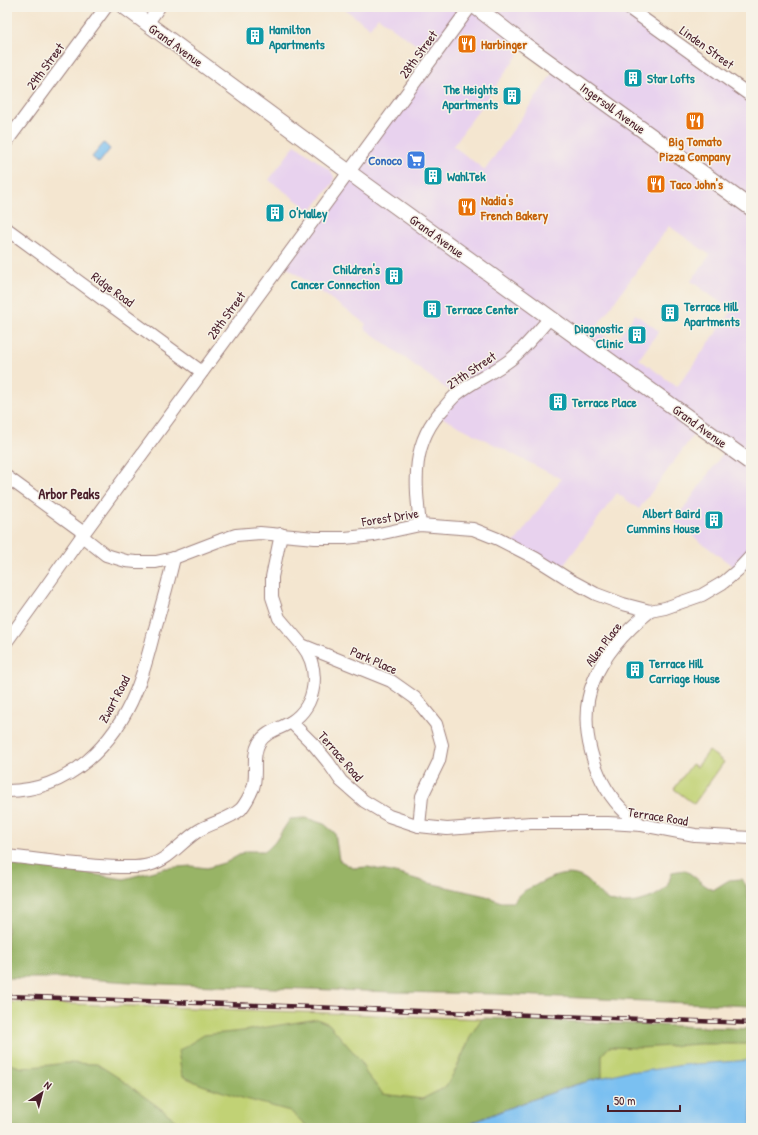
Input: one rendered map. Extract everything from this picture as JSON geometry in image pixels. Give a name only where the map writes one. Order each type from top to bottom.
[{"type":"main road","name":"Grand Avenue","points":[[125,7],[348,172],[751,463]]},
{"type":"main road","name":"Ingersoll Avenue","points":[[476,7],[751,208]]},
{"type":"street","name":"29th Street","points":[[7,141],[106,7]]},
{"type":"street","points":[[147,24],[159,7]]},
{"type":"street","name":"28th Street","points":[[7,641],[83,534],[470,7]]},
{"type":"street","name":"Linden Street","points":[[627,7],[751,96]]},
{"type":"street","name":"Ridge Road","points":[[7,229],[202,372]]},
{"type":"street","name":"27th Street","points":[[420,525],[416,492],[417,463],[424,435],[429,426],[456,395],[511,360],[522,350],[550,318]]},
{"type":"street","name":"Forest Drive","points":[[7,476],[83,534],[106,555],[126,561],[156,562],[174,558],[236,535],[260,533],[315,538],[345,538],[374,535],[420,525],[473,529],[498,539],[535,558],[596,594],[637,609],[650,611],[665,608],[702,595],[724,582],[751,556]]},
{"type":"street","name":"Park Place","points":[[281,534],[272,577],[272,597],[279,618],[302,645],[391,681],[415,698],[436,724],[442,745],[439,761],[422,796],[419,826]]},
{"type":"street","name":"Zwart Road","points":[[7,791],[44,786],[67,776],[99,750],[113,732],[126,712],[136,692],[144,670],[174,558]]},
{"type":"street","name":"Allen Place","points":[[642,825],[628,815],[621,807],[605,786],[595,764],[590,747],[587,703],[590,691],[600,668],[622,638],[650,611]]},
{"type":"street","points":[[7,856],[95,866],[137,867],[149,865],[165,859],[198,831],[228,818],[241,809],[247,801],[253,787],[255,777],[254,757],[259,743],[269,732],[291,722],[301,714],[308,705],[314,687],[314,670],[311,660],[302,645]]},
{"type":"street","name":"Terrace Road","points":[[291,722],[314,745],[341,781],[364,801],[389,816],[419,826],[447,829],[532,822],[642,825],[694,835],[751,838]]},
{"type":"shaded area","points":[[342,7],[627,7],[751,96],[751,556],[738,570],[674,522],[728,446],[700,426],[639,509],[617,493],[558,573],[512,546],[561,479],[437,415],[455,395],[364,328],[366,324],[281,263],[433,57],[378,17],[370,28]],"holes":[[[525,45],[556,68],[485,170],[453,146]],[[669,226],[710,255],[691,281],[732,311],[677,387],[639,359],[659,331],[635,314],[615,343],[595,329]]]},
{"type":"shaded area","points":[[295,145],[331,171],[334,177],[333,183],[311,211],[269,180]]},
{"type":"green space","points":[[709,751],[724,762],[694,804],[674,789],[692,764],[697,767]]},
{"type":"green space","points":[[306,818],[324,824],[335,833],[339,860],[353,868],[368,867],[399,874],[429,883],[486,896],[501,902],[514,902],[525,890],[549,879],[567,874],[573,874],[584,878],[607,899],[621,903],[645,900],[659,893],[665,889],[672,872],[685,870],[705,886],[713,890],[729,880],[741,879],[746,885],[751,905],[751,1006],[496,994],[160,984],[70,978],[7,978],[7,864],[44,867],[124,879],[165,868],[191,866],[207,868],[227,862],[246,851],[266,851],[275,842],[290,819]]},
{"type":"green space","points":[[7,1002],[751,1029],[751,1128],[7,1128]]},
{"type":"green space","points":[[482,1018],[751,1029],[751,1044],[699,1044],[641,1048],[609,1047],[602,1055],[602,1078],[575,1085],[514,1106],[459,1128],[309,1128],[290,1111],[242,1098],[202,1085],[182,1076],[178,1051],[204,1035],[243,1031],[317,1019],[329,1024],[361,1061],[366,1073],[383,1094],[422,1099],[446,1087],[458,1065],[471,1035]]},
{"type":"green space","points":[[7,1063],[23,1068],[67,1063],[97,1064],[119,1078],[172,1117],[184,1128],[7,1128]]},
{"type":"water","points":[[104,143],[110,149],[99,163],[92,157]]},
{"type":"water","points":[[751,1060],[751,1128],[459,1128],[514,1106],[575,1085],[627,1071],[639,1072],[683,1065]]},
{"type":"railway","points":[[7,996],[751,1023]]},
{"type":"place","name":"Hamilton Apartments","points":[[255,36]]},
{"type":"place","name":"Harbinger","points":[[467,44]]},
{"type":"place","name":"Star Lofts","points":[[633,78]]},
{"type":"place","name":"The Heights Apartments","points":[[512,96]]},
{"type":"place","name":"Big Tomato Pizza Company","points":[[695,121]]},
{"type":"place","name":"Conoco","points":[[416,160]]},
{"type":"place","name":"WahlTek","points":[[433,176]]},
{"type":"place","name":"Taco John's","points":[[656,184]]},
{"type":"place","name":"Nadia's French Bakery","points":[[467,207]]},
{"type":"place","name":"O'Malley","points":[[275,213]]},
{"type":"place","name":"Children's Cancer Connection","points":[[394,276]]},
{"type":"place","name":"Terrace Center","points":[[432,309]]},
{"type":"place","name":"Terrace Hill Apartments","points":[[670,313]]},
{"type":"place","name":"Diagnostic Clinic","points":[[637,335]]},
{"type":"place","name":"Terrace Place","points":[[558,402]]},
{"type":"place","name":"Albert Baird Cummins House","points":[[714,520]]},
{"type":"place","name":"Terrace Hill Carriage House","points":[[635,670]]},
{"type":"district","name":"Arbor Peaks","points":[[69,494]]}]
